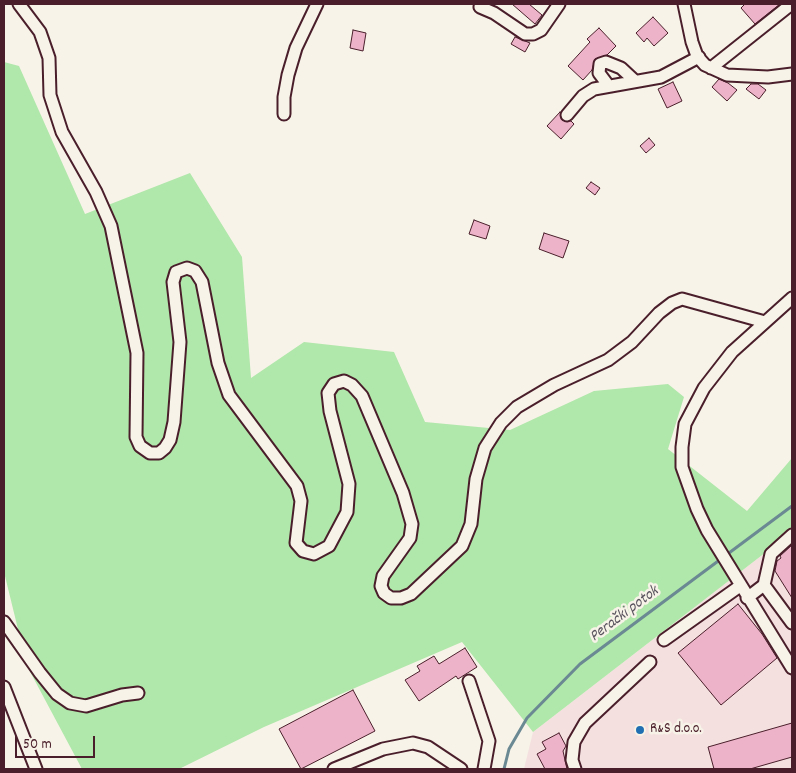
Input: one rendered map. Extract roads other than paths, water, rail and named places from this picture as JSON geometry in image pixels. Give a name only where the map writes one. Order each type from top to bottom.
[{"type":"street","points":[[19,4],[40,32],[49,58],[50,95],[62,132],[96,192],[111,226],[137,353],[136,437],[140,446],[150,453],[159,453],[170,440],[174,422],[180,342],[173,282],[176,272],[187,268],[195,271],[202,282],[218,363],[229,395],[297,486],[301,500],[296,543],[303,551],[314,554],[329,546],[347,512],[349,484],[330,411],[328,393],[334,384],[344,381],[352,385],[362,396],[403,493],[412,524],[410,538],[383,576],[381,586],[384,593],[392,598],[401,598],[411,594],[462,546],[472,524],[476,479],[483,454],[493,434],[517,407],[554,385],[608,360],[632,342],[659,313],[672,303],[682,299],[765,322]]},
{"type":"street","points":[[284,114],[284,97],[288,75],[296,48],[317,4]]},
{"type":"street","points":[[480,7],[494,13],[525,34],[533,34],[541,30],[559,4]]},
{"type":"street","points":[[684,4],[692,42],[699,57],[711,68],[727,75],[768,78],[792,74]]},
{"type":"street","points":[[711,68],[789,6]]},
{"type":"street","points":[[567,115],[583,96],[608,85],[661,77],[699,57]]},
{"type":"street","points":[[608,85],[598,73],[600,64],[606,62],[621,68],[635,81]]},
{"type":"street","points":[[792,298],[732,352],[704,388],[685,424],[682,447],[682,467],[696,509],[747,598],[789,654],[792,668]]},
{"type":"street","points":[[747,598],[764,584],[771,554],[792,535]]},
{"type":"street","points":[[664,640],[738,583]]},
{"type":"street","points":[[764,584],[792,624]]},
{"type":"street","points":[[4,622],[57,694],[70,703],[86,706],[122,695],[138,693]]},
{"type":"street","points":[[575,769],[572,760],[574,742],[586,723],[650,662]]},
{"type":"street","points":[[469,681],[489,741],[484,769]]},
{"type":"street","points":[[4,687],[36,769]]},
{"type":"street","points":[[334,769],[382,749],[413,743],[428,747],[461,769]]},
{"type":"waterway","name":"Perački potok","points":[[504,769],[509,749],[527,718],[580,664],[792,506]]},
{"type":"place","name":"R&S d.o.o.","points":[[640,730]]}]
